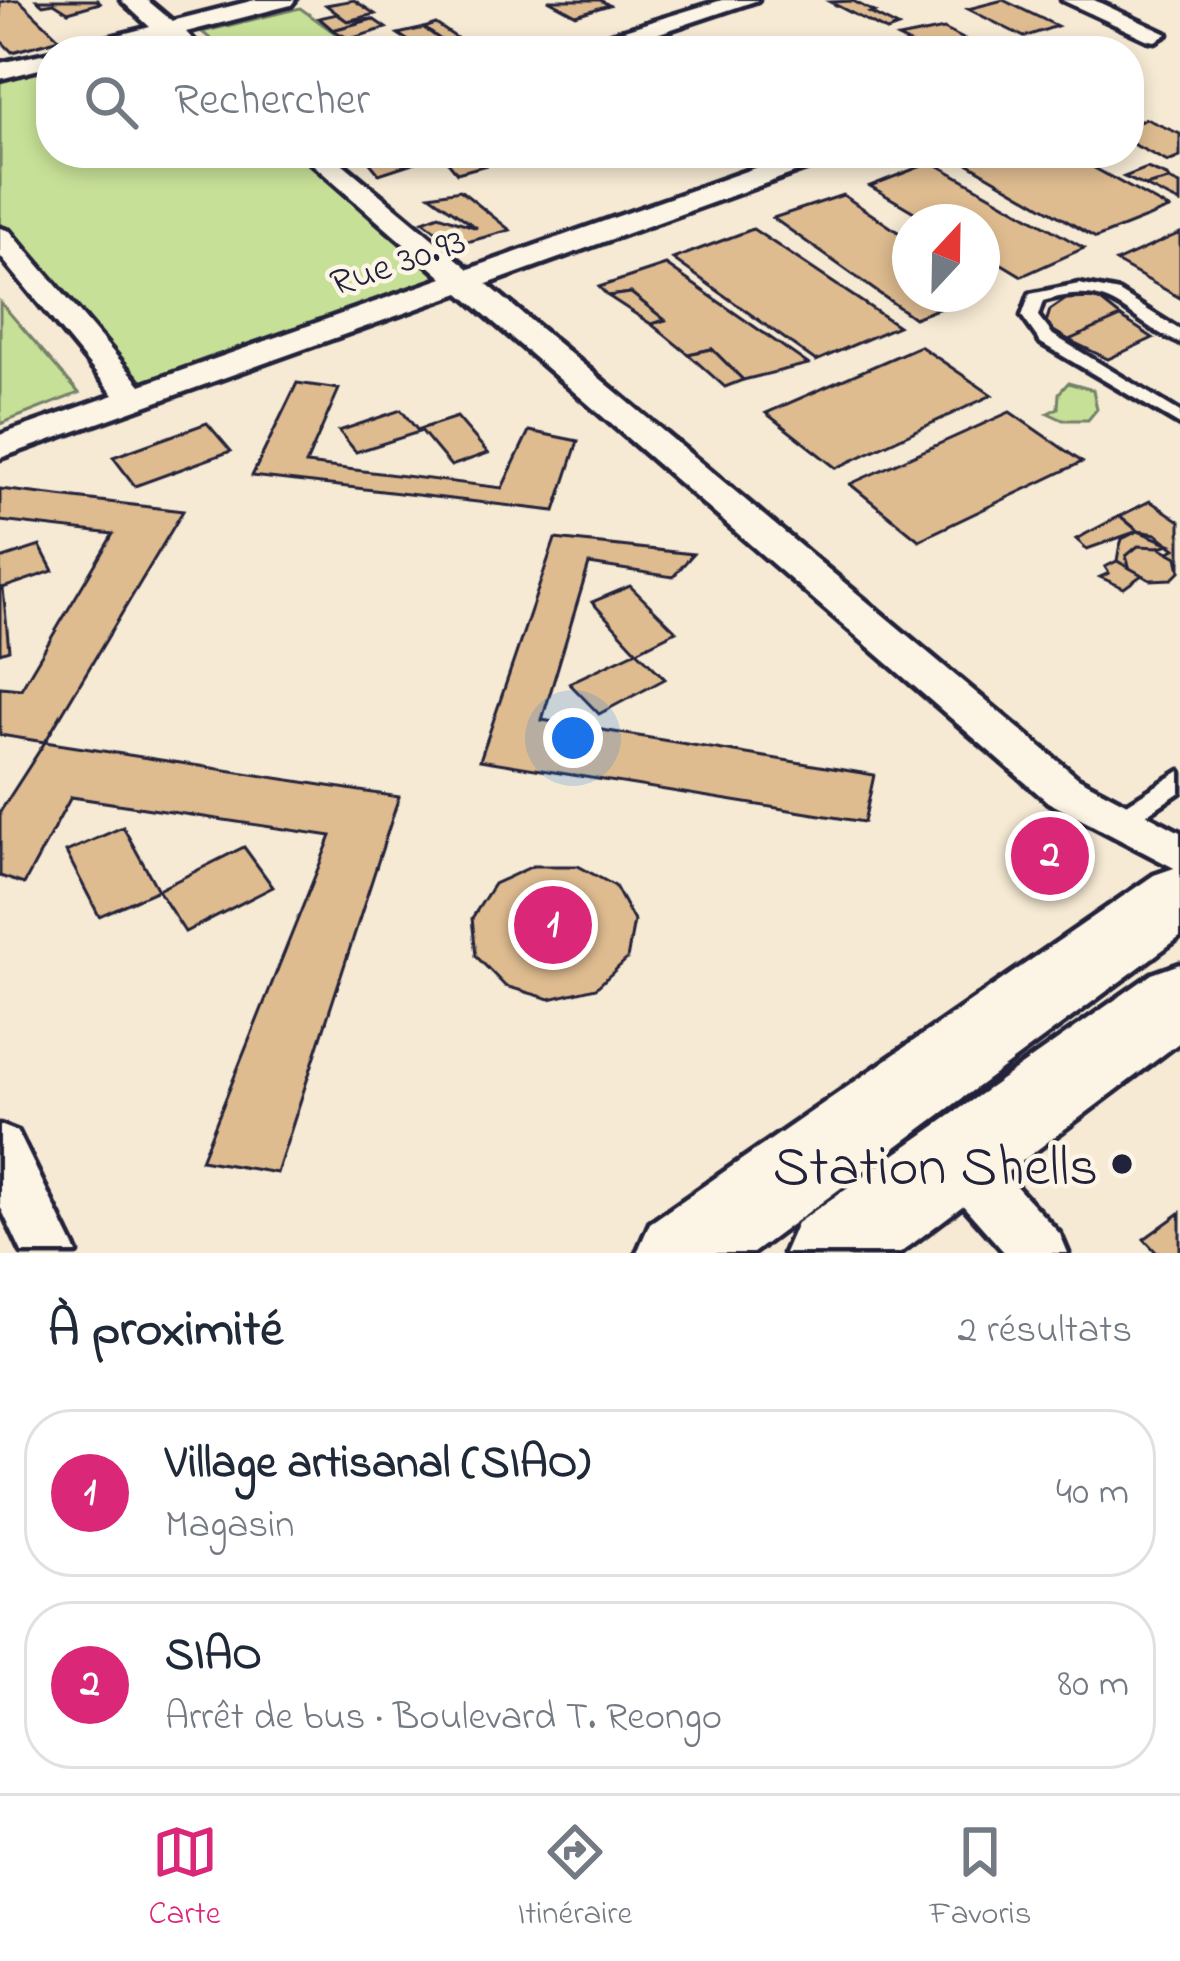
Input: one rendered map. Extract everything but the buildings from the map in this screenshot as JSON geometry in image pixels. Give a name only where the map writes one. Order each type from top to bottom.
[{"type":"main road","points":[[681,1253],[1180,896]]},
{"type":"main road","points":[[828,1253],[1180,998]]},
{"type":"street","points":[[133,0],[176,36]]},
{"type":"street","points":[[148,36],[283,0]]},
{"type":"street","points":[[630,36],[746,0]]},
{"type":"street","points":[[1074,0],[1154,34]]},
{"type":"street","points":[[1144,38],[1180,25]]},
{"type":"street","points":[[0,71],[36,63]]},
{"type":"street","points":[[332,168],[1063,790],[1116,823],[1180,853]]},
{"type":"street","name":"Rue 30.93","points":[[0,447],[781,168]]},
{"type":"street","points":[[0,237],[134,398]]},
{"type":"street","points":[[0,1149],[50,1253]]},
{"type":"street","points":[[957,1160],[1041,1253]]},
{"type":"lane","points":[[1180,338],[1121,297],[1091,287],[1062,288],[1036,298],[1030,316],[1047,339],[1180,420]]},
{"type":"lane","points":[[1116,823],[1180,780]]},
{"type":"green space","points":[[300,8],[339,36],[207,36],[202,32]]},
{"type":"green space","points":[[36,66],[36,168],[321,168],[456,284],[131,393],[0,236],[0,74]]},
{"type":"green space","points":[[0,302],[79,393],[0,424]]},
{"type":"green space","points":[[1068,383],[1093,390],[1097,409],[1088,420],[1063,420],[1048,413],[1058,408],[1059,393]]},
{"type":"place","name":"SIAO","points":[[1050,856]]},
{"type":"place","name":"Village artisanal (SIAO)","points":[[553,925]]},
{"type":"place","name":"Station Shells","points":[[1122,1164]]}]
